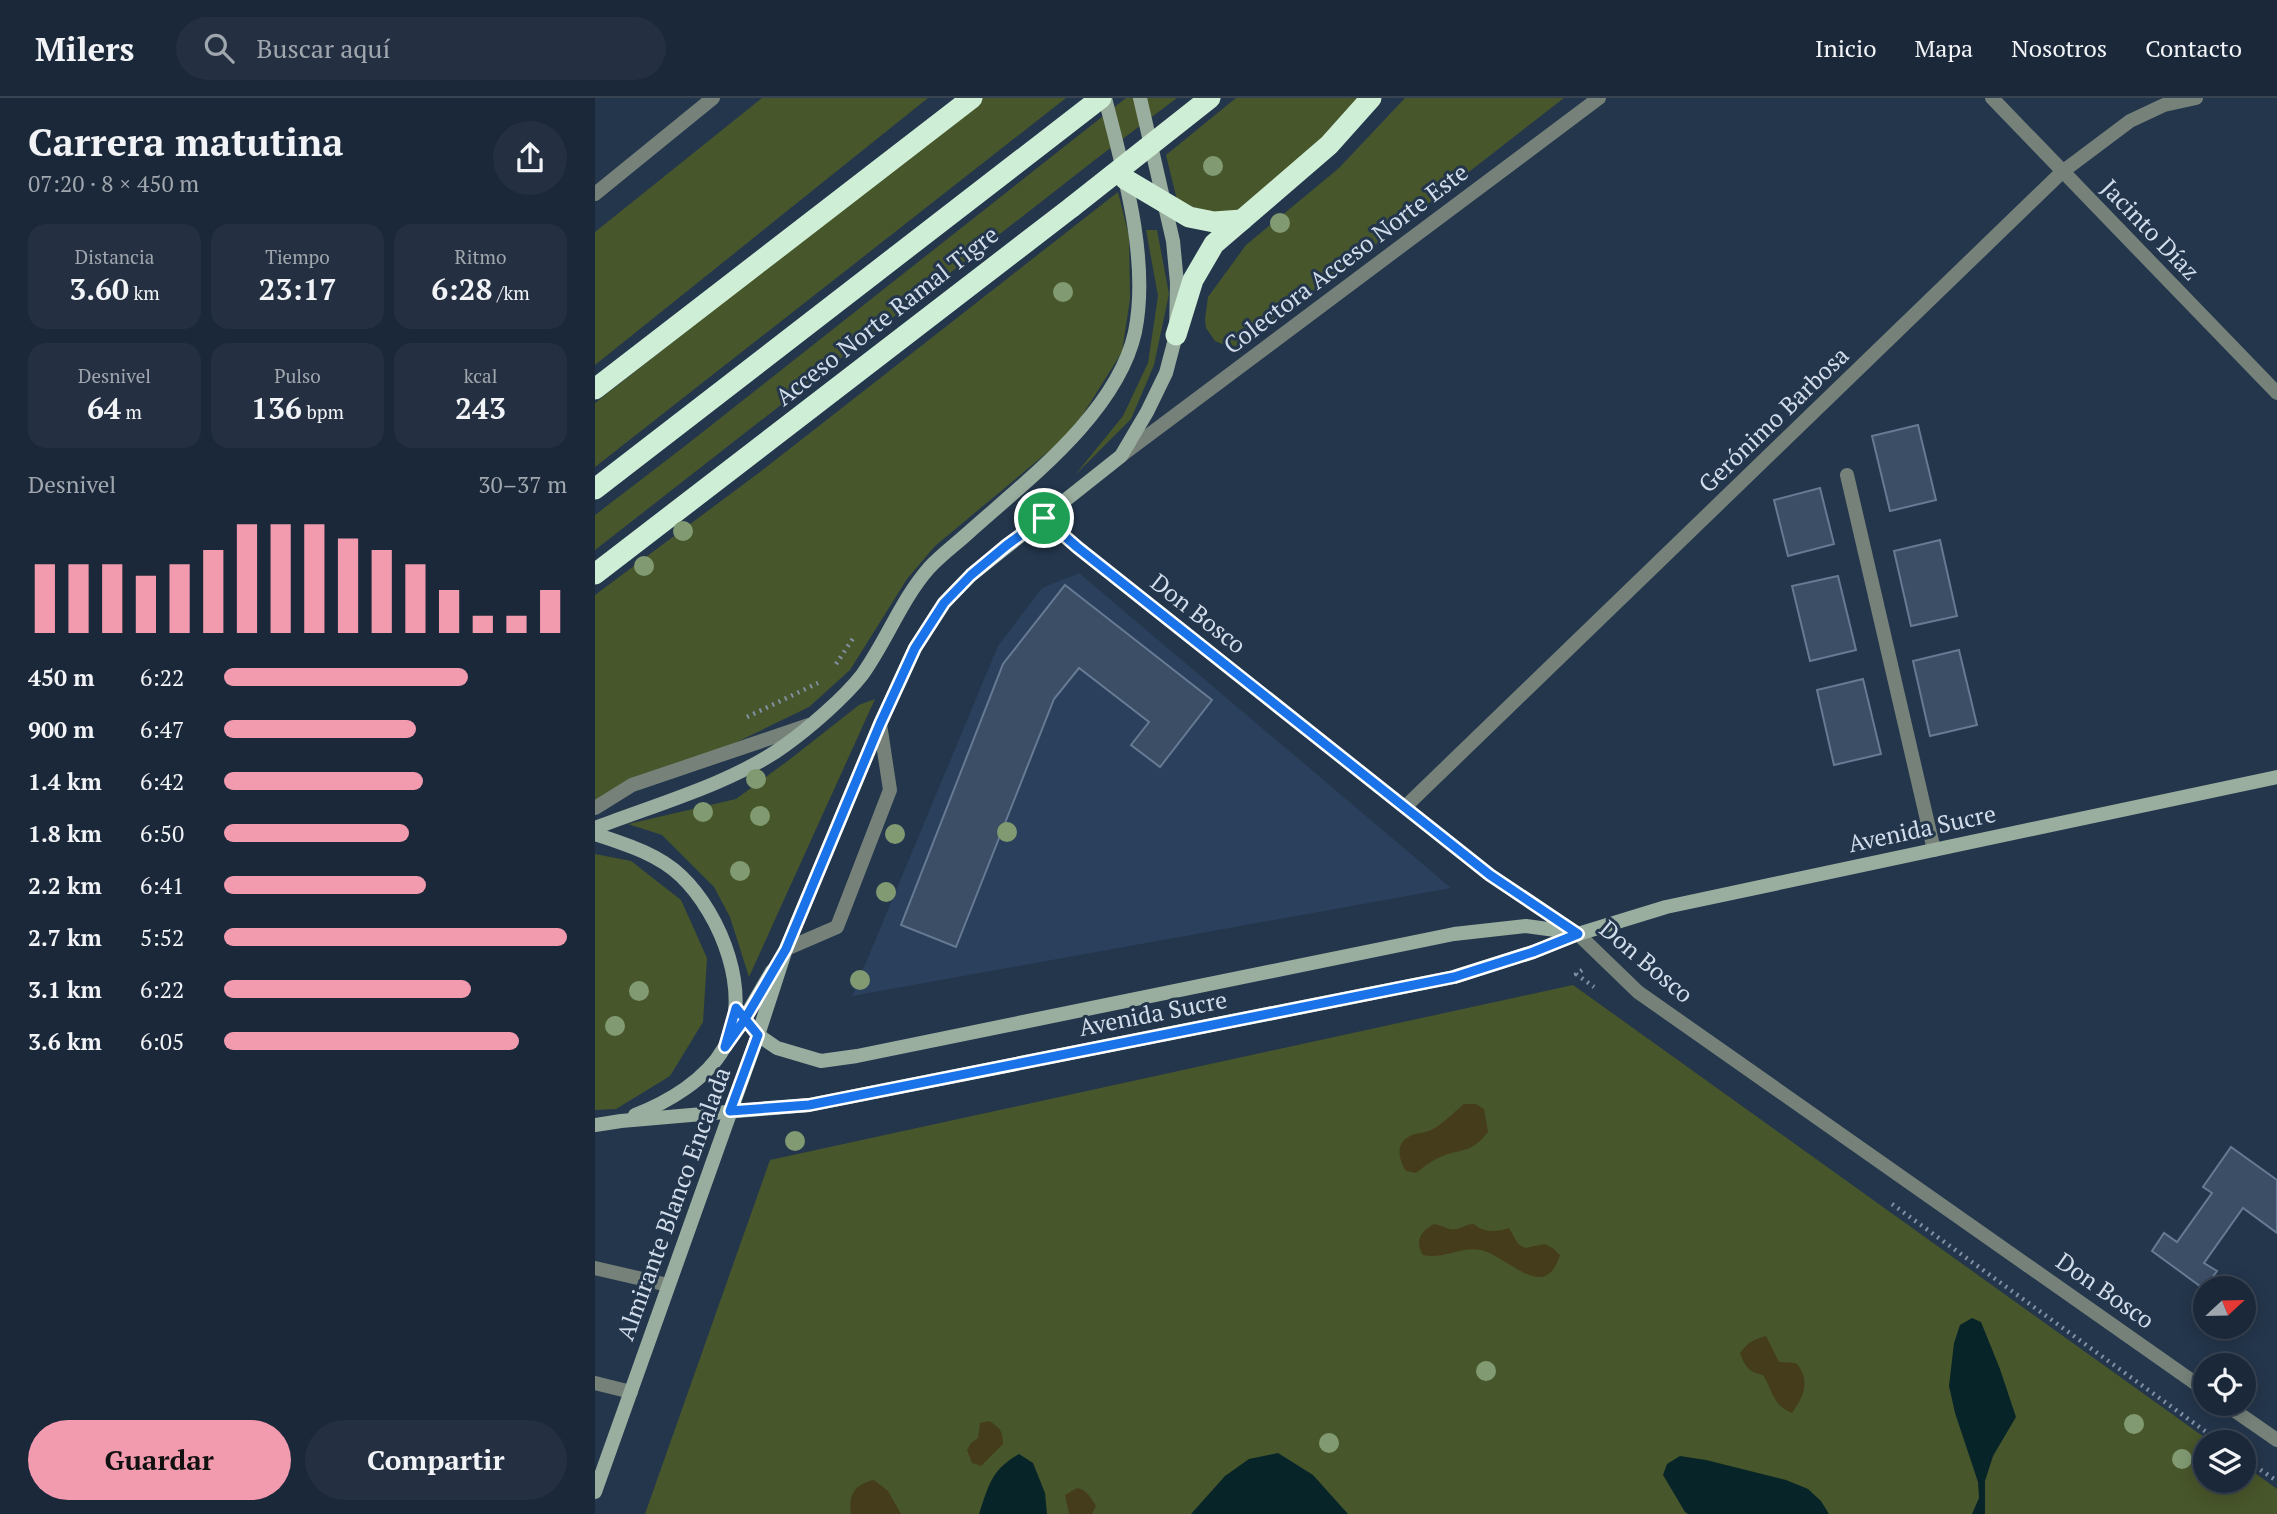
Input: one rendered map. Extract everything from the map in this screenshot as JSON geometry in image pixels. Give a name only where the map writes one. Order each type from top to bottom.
[{"type":"highway","points":[[595,389],[972,98]]},
{"type":"highway","name":"Acceso Norte Ramal Tigre","points":[[595,489],[1103,98]]},
{"type":"highway","name":"Acceso Norte Ramal Tigre","points":[[595,574],[1210,98]]},
{"type":"highway","points":[[1176,335],[1193,280],[1215,244],[1329,145],[1371,98]]},
{"type":"highway","points":[[1125,179],[1189,217],[1214,222],[1242,220]]},
{"type":"main road","points":[[595,828],[744,770],[782,748],[813,723],[861,676],[892,627],[907,594],[931,566],[1075,437],[1107,393],[1135,334],[1140,293],[1134,224],[1103,98]]},
{"type":"main road","name":"Almirante Blanco Encalada","points":[[595,1492],[758,1035],[786,949],[880,724],[915,648],[944,603],[971,575],[1121,456],[1166,373],[1176,335],[1176,272],[1173,241],[1140,98]]},
{"type":"main road","name":"Avenida Sucre","points":[[621,1121],[809,1105],[1454,977],[1666,907],[2277,777]]},
{"type":"main road","points":[[595,834],[644,851],[680,875],[708,908],[724,941],[740,1014],[758,1035]]},
{"type":"main road","name":"Avenida Sucre","points":[[758,1035],[777,1048],[821,1061],[857,1056],[1454,934],[1527,926],[1578,934]]},
{"type":"main road","points":[[595,1125],[621,1121],[652,1108],[701,1075],[725,1047],[740,1014],[786,949]]},
{"type":"street","points":[[595,194],[712,98]]},
{"type":"street","name":"Colectora Acceso Norte Este","points":[[1121,456],[1599,98]]},
{"type":"street","name":"Jacinto Díaz","points":[[1992,98],[2277,393]]},
{"type":"street","name":"Gerónimo Barbosa","points":[[1405,807],[2062,172],[2130,121],[2164,106],[2196,98]]},
{"type":"street","points":[[1847,475],[1934,850]]},
{"type":"street","name":"Don Bosco","points":[[1044,518],[1490,875],[1578,934],[1638,992],[2193,1382]]},
{"type":"street","points":[[595,808],[632,785],[813,723]]},
{"type":"street","points":[[786,949],[837,927],[890,789],[880,724]]},
{"type":"street","points":[[595,1268],[669,1285]]},
{"type":"street","points":[[595,1383],[631,1392]]},
{"type":"street","points":[[2242,1416],[2277,1440]]},
{"type":"path","points":[[833,668],[856,633]]},
{"type":"path","points":[[745,719],[826,679]]},
{"type":"path","points":[[2256,1467],[2277,1481]]},
{"type":"shaded area","points":[[1079,573],[1451,888],[852,996],[998,646],[1042,588]]},
{"type":"shaded area","points":[[1972,1318],[1981,1322],[2016,1417],[1993,1456],[1985,1481],[1985,1514],[1972,1514],[1979,1498],[1978,1482],[1949,1386],[1954,1343],[1960,1325]]},
{"type":"shaded area","points":[[1278,1453],[1313,1475],[1348,1514],[1191,1514],[1225,1476],[1249,1459]]},
{"type":"shaded area","points":[[1019,1454],[1033,1463],[1045,1493],[1047,1514],[979,1514],[997,1472]]},
{"type":"shaded area","points":[[1680,1456],[1786,1480],[1808,1489],[1821,1501],[1829,1514],[1688,1514],[1663,1475],[1667,1464]]},
{"type":"green space","points":[[762,98],[928,98],[595,365],[595,232]]},
{"type":"green space","points":[[983,98],[1066,98],[595,467],[595,403]]},
{"type":"green space","points":[[1126,98],[1177,98],[595,550],[595,515]]},
{"type":"green space","points":[[1236,98],[1362,98],[1258,199],[1228,217],[1215,217],[1177,200],[1166,155]]},
{"type":"green space","points":[[1405,98],[1564,98],[1241,346],[1227,346],[1215,341],[1206,328],[1208,297],[1246,245],[1339,168]]},
{"type":"green space","points":[[1118,192],[1129,236],[1130,299],[1122,352],[1072,432],[935,546],[907,579],[850,670],[809,707],[595,805],[595,595],[760,472]]},
{"type":"green space","points":[[1146,230],[1157,230],[1169,294],[1154,365],[1131,419],[1075,475],[1123,416],[1148,363],[1158,296]]},
{"type":"green space","points":[[875,699],[749,977],[730,917],[714,887],[662,835],[628,824],[736,799],[859,705]]},
{"type":"green space","points":[[595,854],[631,861],[681,900],[707,958],[703,1022],[670,1076],[616,1109],[595,1110]]},
{"type":"green space","points":[[1573,985],[2194,1430],[2193,1493],[2256,1493],[2256,1474],[2277,1489],[2277,1514],[645,1514],[770,1160]]},
{"type":"sand","points":[[1464,1104],[1476,1104],[1484,1109],[1488,1132],[1469,1148],[1445,1155],[1416,1173],[1406,1171],[1400,1156],[1403,1142],[1412,1135],[1433,1129]]},
{"type":"sand","points":[[1434,1224],[1448,1229],[1469,1224],[1490,1231],[1509,1228],[1518,1244],[1525,1248],[1545,1244],[1560,1255],[1553,1269],[1545,1276],[1536,1277],[1525,1274],[1481,1250],[1437,1256],[1423,1255],[1419,1245],[1420,1237]]},
{"type":"sand","points":[[1766,1336],[1779,1362],[1796,1363],[1801,1369],[1804,1388],[1792,1413],[1777,1402],[1763,1375],[1748,1368],[1740,1353],[1751,1342]]},
{"type":"sand","points":[[989,1421],[1000,1430],[1003,1444],[981,1466],[972,1463],[967,1450],[978,1438],[980,1423]]},
{"type":"sand","points":[[874,1480],[888,1491],[901,1514],[851,1514],[854,1491],[862,1484]]},
{"type":"sand","points":[[1077,1488],[1086,1492],[1096,1506],[1092,1514],[1069,1514],[1065,1495]]},
{"type":"building","points":[[1918,425],[1936,500],[1890,511],[1872,436]]},
{"type":"building","points":[[1820,488],[1834,544],[1788,556],[1774,500]]},
{"type":"building","points":[[1940,540],[1957,616],[1911,626],[1894,551]]},
{"type":"building","points":[[1838,576],[1856,650],[1810,661],[1792,586]]},
{"type":"building","points":[[1065,585],[1212,700],[1160,767],[1131,745],[1149,722],[1079,668],[1054,699],[956,947],[901,925],[1003,664]]},
{"type":"building","points":[[1959,650],[1977,725],[1930,736],[1913,661]]},
{"type":"building","points":[[1863,679],[1881,754],[1834,765],[1817,690]]},
{"type":"building","points":[[2231,1147],[2277,1180],[2277,1233],[2243,1208],[2204,1263],[2217,1271],[2213,1276],[2193,1276],[2193,1281],[2152,1251],[2164,1233],[2177,1242],[2212,1193],[2203,1187]]},
{"type":"route","points":[[1044,518],[971,575],[944,603],[915,648],[880,724],[786,949],[745,1019],[725,1047],[736,1008],[745,1019],[758,1035],[730,1111],[809,1105],[1454,977],[1533,952],[1578,934],[1490,875],[1044,518]]}]
